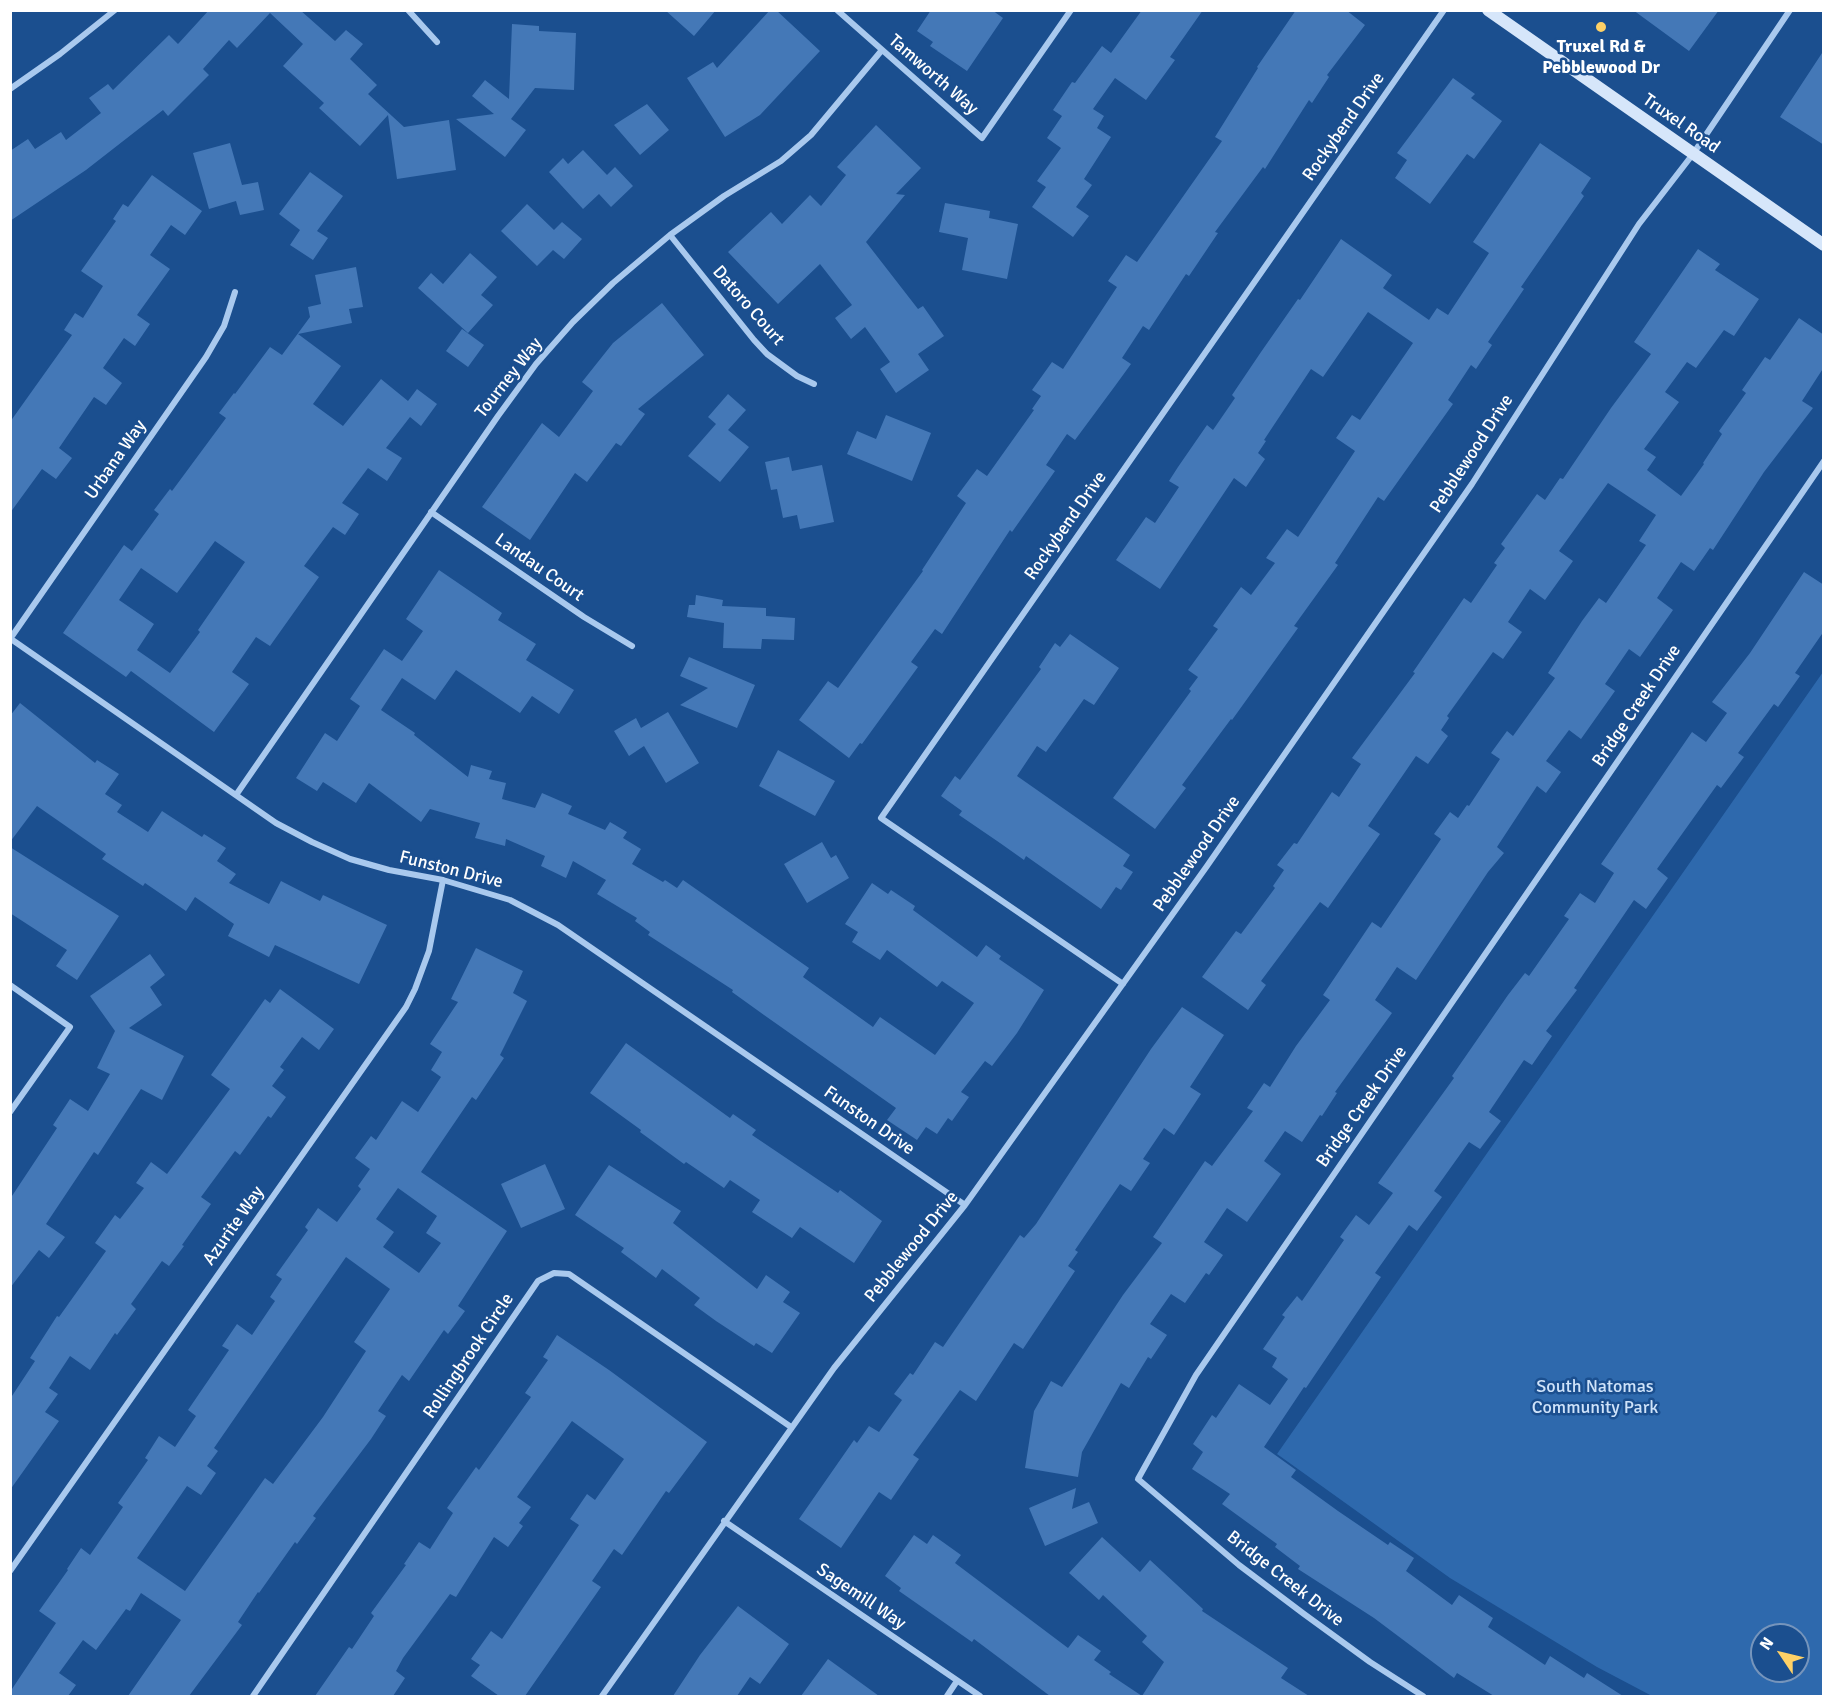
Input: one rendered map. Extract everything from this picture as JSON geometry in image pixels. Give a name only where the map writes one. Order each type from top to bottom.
[{"type":"main road","name":"Truxel Road","points":[[1488,10],[1824,245]]},
{"type":"street","points":[[10,89],[60,54],[115,10]]},
{"type":"street","points":[[408,10],[437,42]]},
{"type":"street","name":"Tamworth Way","points":[[837,10],[982,138],[1071,10]]},
{"type":"street","name":"Rockybend Drive","points":[[1123,984],[881,818],[1444,10]]},
{"type":"street","name":"Pebblewood Drive","points":[[602,1696],[834,1368],[965,1205],[1218,851],[1472,484],[1639,224],[1693,154],[1790,10]]},
{"type":"street","name":"Tourney Way","points":[[236,795],[536,364],[573,322],[605,291],[670,235],[724,196],[781,161],[811,135],[882,50]]},
{"type":"street","name":"Datoro Court","points":[[670,235],[767,354],[797,376],[814,384]]},
{"type":"street","name":"Urbana Way","points":[[11,639],[206,357],[224,326],[235,292]]},
{"type":"street","name":"Bridge Creek Drive","points":[[1423,1696],[1370,1662],[1304,1614],[1239,1564],[1138,1479],[1196,1375],[1824,461]]},
{"type":"street","name":"Landau Court","points":[[431,512],[584,617],[632,646]]},
{"type":"street","name":"Funston Drive","points":[[11,639],[276,823],[312,842],[350,859],[390,870],[443,880],[510,900],[558,925],[965,1205]]},
{"type":"street","name":"Azurite Way","points":[[10,1571],[406,1007],[429,951],[443,880]]},
{"type":"street","points":[[10,985],[70,1027],[10,1112]]},
{"type":"street","name":"Rollingbrook Circle","points":[[253,1696],[538,1281],[554,1274],[569,1274],[791,1427]]},
{"type":"street","name":"Sagemill Way","points":[[724,1521],[980,1696]]},
{"type":"street","points":[[947,1696],[957,1681]]},
{"type":"green space","name":"South Natomas Community Park","points":[[1823,672],[1823,1696],[1652,1696],[1597,1667],[1450,1578],[1277,1454]]},
{"type":"building","points":[[209,10],[300,10],[335,41],[346,30],[363,44],[350,59],[377,85],[368,94],[404,127],[449,120],[456,170],[397,179],[388,115],[360,146],[319,108],[324,103],[283,66],[303,44],[270,13],[237,48],[229,40],[203,69],[209,75],[168,116],[163,110],[86,170],[10,221],[10,151],[28,139],[35,149],[61,132],[66,140],[101,113],[89,98],[108,84],[113,90],[169,35],[178,44]]},
{"type":"building","points":[[665,10],[716,10],[694,36]]},
{"type":"building","points":[[770,10],[776,10],[820,51],[760,115],[725,137],[687,78],[713,62],[717,68]]},
{"type":"building","points":[[931,10],[992,10],[1003,18],[967,71],[930,46],[933,42],[917,31]]},
{"type":"building","points":[[1142,10],[1203,10],[1170,57],[1175,60],[1146,100],[1115,78],[1093,109],[1104,116],[1097,128],[1111,137],[1084,179],[1092,185],[1076,207],[1089,216],[1073,237],[1032,207],[1046,187],[1037,181],[1061,148],[1047,138],[1062,116],[1053,110],[1072,82],[1075,83],[1102,46],[1111,53]]},
{"type":"building","points":[[1296,10],[1346,10],[1365,25],[1327,75],[1329,77],[1312,103],[1309,100],[1265,169],[1263,167],[1215,232],[1218,233],[1189,276],[1186,274],[1149,330],[1143,326],[1122,358],[1131,364],[1075,440],[1067,434],[1046,465],[1055,471],[1012,532],[1010,530],[942,634],[935,629],[911,662],[918,667],[862,744],[860,743],[849,758],[799,720],[828,681],[838,688],[923,571],[966,503],[957,496],[977,469],[987,476],[1034,410],[1032,409],[1041,396],[1032,390],[1052,362],[1063,369],[1117,287],[1108,281],[1126,255],[1137,262],[1222,141],[1215,137],[1257,67]]},
{"type":"building","points":[[1633,10],[1719,10],[1689,51]]},
{"type":"building","points":[[512,24],[539,26],[539,31],[576,33],[574,90],[535,88],[511,119],[526,130],[505,157],[456,119],[494,114],[472,96],[485,80],[509,99]]},
{"type":"building","points":[[1824,50],[1824,145],[1780,117]]},
{"type":"building","points":[[1453,78],[1475,94],[1471,98],[1502,121],[1474,159],[1467,154],[1430,204],[1395,178],[1407,160],[1397,153]]},
{"type":"building","points":[[647,104],[669,130],[640,155],[614,125]]},
{"type":"building","points":[[876,125],[921,168],[896,194],[905,195],[866,242],[918,309],[923,306],[944,336],[918,354],[929,370],[896,393],[880,369],[890,362],[865,327],[851,339],[835,318],[852,305],[820,264],[778,304],[728,252],[771,212],[782,224],[810,195],[821,206],[846,175],[837,167]]},
{"type":"building","points":[[230,143],[242,185],[258,182],[264,210],[240,215],[236,201],[209,209],[193,153]]},
{"type":"building","points":[[1540,143],[1591,178],[1581,193],[1584,196],[1521,287],[1524,289],[1488,342],[1492,345],[1476,369],[1471,365],[1448,400],[1453,404],[1384,501],[1378,497],[1335,563],[1338,565],[1294,626],[1298,628],[1182,785],[1186,788],[1155,829],[1113,798],[1191,691],[1189,689],[1198,677],[1188,670],[1218,629],[1213,626],[1241,587],[1251,595],[1275,563],[1266,558],[1287,529],[1298,537],[1355,451],[1336,438],[1352,415],[1360,420],[1413,343],[1368,312],[1323,377],[1311,369],[1264,440],[1266,441],[1258,453],[1265,459],[1246,487],[1234,478],[1160,589],[1116,560],[1146,517],[1155,523],[1179,487],[1169,481],[1178,467],[1207,425],[1213,430],[1235,398],[1232,395],[1341,239],[1392,275],[1383,288],[1429,320],[1437,308],[1448,315],[1489,253],[1473,242]]},
{"type":"building","points":[[583,150],[607,175],[615,167],[633,186],[611,207],[599,194],[583,209],[549,172],[563,158],[568,164]]},
{"type":"building","points":[[310,172],[343,196],[317,231],[328,238],[313,260],[290,245],[300,230],[279,214]]},
{"type":"building","points":[[152,175],[202,211],[185,235],[171,225],[150,255],[170,269],[137,315],[150,324],[135,346],[124,338],[103,368],[122,383],[106,405],[94,397],[59,448],[72,458],[56,479],[42,469],[10,513],[10,422],[72,335],[64,330],[75,313],[83,318],[103,286],[81,271],[116,221],[113,219],[123,204],[128,207]]},
{"type":"building","points":[[945,203],[990,211],[989,218],[1018,224],[1007,279],[962,270],[968,238],[939,232]]},
{"type":"building","points":[[527,204],[554,230],[562,222],[582,239],[564,259],[553,250],[537,266],[501,231]]},
{"type":"building","points":[[1698,249],[1720,264],[1715,270],[1759,299],[1734,336],[1724,330],[1696,368],[1687,362],[1665,392],[1679,402],[1644,449],[1656,457],[1647,470],[1681,496],[1722,434],[1719,431],[1746,393],[1742,390],[1765,357],[1770,360],[1799,318],[1824,335],[1824,367],[1802,401],[1813,408],[1764,472],[1713,550],[1710,548],[1694,571],[1681,562],[1657,598],[1673,610],[1640,657],[1629,649],[1605,684],[1615,691],[1581,739],[1569,730],[1546,761],[1561,772],[1546,793],[1537,786],[1497,847],[1504,853],[1488,872],[1416,980],[1397,967],[1375,1000],[1392,1013],[1302,1142],[1285,1131],[1264,1161],[1281,1174],[1247,1222],[1227,1208],[1204,1242],[1223,1255],[1209,1275],[1206,1273],[1185,1303],[1171,1294],[1150,1324],[1167,1335],[1151,1359],[1148,1357],[1129,1388],[1121,1383],[1082,1452],[1078,1477],[1025,1468],[1034,1411],[1051,1381],[1062,1387],[1123,1295],[1162,1243],[1153,1237],[1205,1161],[1212,1166],[1253,1111],[1247,1108],[1264,1083],[1270,1087],[1296,1046],[1330,1000],[1323,995],[1372,922],[1381,928],[1441,839],[1434,834],[1450,812],[1458,818],[1467,805],[1469,806],[1500,759],[1491,753],[1507,731],[1513,736],[1555,678],[1548,673],[1582,621],[1599,598],[1606,603],[1646,545],[1639,541],[1656,515],[1608,483],[1559,551],[1573,561],[1545,600],[1530,589],[1508,622],[1522,632],[1503,659],[1493,652],[1447,716],[1449,718],[1441,730],[1448,736],[1428,764],[1416,756],[1368,826],[1380,834],[1328,908],[1320,902],[1311,914],[1261,981],[1266,985],[1248,1010],[1202,977],[1236,931],[1241,934],[1275,888],[1273,886],[1284,870],[1277,865],[1294,843],[1297,844],[1332,792],[1339,797],[1361,764],[1352,758],[1415,673],[1413,672],[1464,598],[1471,603],[1497,565],[1494,563],[1505,548],[1501,544],[1537,494],[1545,500],[1560,478],[1563,479],[1651,354],[1634,342]]},
{"type":"building","points":[[470,253],[497,277],[481,295],[493,305],[468,333],[418,288],[431,273],[443,284]]},
{"type":"building","points":[[356,267],[363,307],[349,309],[352,323],[298,334],[341,366],[313,404],[343,426],[381,379],[408,401],[417,389],[437,404],[421,426],[410,417],[386,448],[402,458],[387,481],[368,468],[342,503],[359,514],[345,535],[333,527],[304,566],[319,577],[270,646],[256,637],[232,672],[249,684],[214,732],[131,671],[126,677],[63,633],[124,545],[132,551],[159,514],[154,510],[170,489],[172,491],[226,418],[219,413],[270,347],[282,355],[310,317],[308,307],[321,304],[315,275]],"holes":[[[215,541],[245,562],[198,630],[200,632],[170,673],[137,650],[154,624],[119,600],[141,568],[177,593]]]},
{"type":"building","points":[[662,303],[704,355],[638,409],[645,414],[621,446],[616,443],[587,482],[575,473],[530,540],[482,507],[542,423],[559,437],[593,391],[582,382],[613,343]]},
{"type":"building","points":[[462,329],[484,345],[468,367],[446,351]]},
{"type":"building","points":[[728,394],[746,410],[728,430],[749,447],[720,482],[688,456],[716,424],[708,417]]},
{"type":"building","points":[[886,415],[931,433],[912,481],[847,454],[857,431],[876,439]]},
{"type":"building","points":[[789,457],[792,471],[822,465],[834,522],[800,529],[797,515],[783,518],[777,489],[771,490],[765,462]]},
{"type":"building","points":[[439,570],[502,613],[498,620],[536,644],[526,660],[574,690],[559,714],[532,696],[520,713],[456,670],[435,700],[402,678],[381,710],[415,733],[414,735],[468,777],[471,765],[492,771],[489,779],[506,783],[502,799],[535,808],[542,793],[572,806],[568,814],[605,830],[610,822],[627,832],[623,838],[641,849],[632,864],[677,888],[683,880],[809,968],[803,977],[873,1027],[880,1017],[935,1055],[974,1003],[942,981],[937,987],[887,950],[880,960],[852,942],[858,932],[845,924],[872,883],[888,894],[891,890],[915,906],[913,910],[977,957],[986,945],[1001,956],[999,959],[1044,990],[1017,1033],[992,1066],[985,1061],[961,1092],[969,1097],[952,1121],[948,1118],[937,1134],[926,1127],[917,1140],[887,1120],[896,1108],[732,992],[733,990],[648,935],[650,932],[635,921],[637,918],[597,894],[606,880],[573,861],[566,878],[541,866],[545,856],[506,839],[505,846],[475,838],[480,823],[430,809],[421,822],[369,783],[356,803],[323,782],[317,791],[296,778],[325,733],[337,741],[360,706],[350,699],[384,649],[402,661],[423,631],[406,619]]},
{"type":"building","points":[[1804,572],[1824,585],[1824,631],[1795,673],[1800,676],[1778,707],[1774,704],[1738,753],[1744,757],[1721,788],[1717,785],[1657,869],[1668,878],[1646,909],[1634,900],[1574,988],[1577,990],[1546,1031],[1552,1036],[1532,1065],[1524,1060],[1489,1112],[1501,1121],[1480,1149],[1469,1142],[1434,1191],[1442,1197],[1417,1231],[1409,1225],[1375,1273],[1381,1277],[1264,1447],[1296,1470],[1291,1477],[1388,1545],[1390,1542],[1414,1558],[1406,1571],[1452,1605],[1459,1595],[1493,1618],[1488,1627],[1545,1665],[1550,1656],[1584,1678],[1587,1673],[1623,1696],[1494,1696],[1457,1673],[1454,1678],[1374,1618],[1298,1569],[1300,1566],[1275,1547],[1277,1544],[1222,1504],[1230,1494],[1192,1469],[1203,1452],[1193,1444],[1212,1415],[1216,1418],[1239,1384],[1270,1405],[1288,1379],[1272,1367],[1277,1358],[1263,1349],[1285,1317],[1282,1315],[1297,1296],[1302,1301],[1344,1240],[1340,1237],[1356,1215],[1369,1225],[1393,1193],[1378,1183],[1454,1078],[1452,1076],[1508,995],[1525,973],[1529,976],[1569,919],[1564,916],[1580,893],[1595,903],[1614,873],[1601,864],[1692,732],[1706,742],[1727,713],[1712,702],[1750,653]]},
{"type":"building","points":[[696,595],[723,600],[722,606],[766,608],[766,616],[795,618],[794,640],[762,639],[761,649],[723,648],[724,623],[687,617],[689,605],[695,605]]},
{"type":"building","points":[[1070,634],[1119,668],[1094,705],[1084,699],[1046,752],[1037,746],[1017,776],[1130,855],[1123,866],[1133,872],[1121,890],[1116,887],[1101,909],[1026,856],[1024,860],[959,815],[962,811],[941,796],[955,776],[960,780],[1041,669],[1039,667],[1055,643],[1060,647]]},
{"type":"building","points":[[689,657],[755,685],[737,728],[680,705],[708,688],[680,676]]},
{"type":"building","points":[[20,703],[95,763],[97,760],[119,774],[105,794],[122,805],[117,812],[148,832],[162,811],[202,837],[204,834],[226,848],[217,861],[236,874],[229,883],[269,904],[281,881],[320,901],[323,895],[387,925],[359,984],[275,945],[269,957],[228,936],[234,924],[195,897],[186,911],[145,883],[143,886],[102,859],[106,854],[37,806],[10,842],[10,716]]},
{"type":"building","points":[[668,712],[699,763],[666,783],[644,746],[629,756],[614,731],[636,718],[641,728]]},
{"type":"building","points":[[778,750],[835,781],[815,816],[759,786]]},
{"type":"building","points":[[822,842],[831,858],[836,855],[849,878],[807,903],[784,864]]},
{"type":"building","points":[[10,847],[119,916],[77,980],[56,966],[67,950],[10,913]]},
{"type":"building","points":[[476,948],[523,971],[513,993],[527,1001],[500,1055],[504,1058],[476,1100],[472,1097],[421,1172],[507,1231],[458,1306],[465,1311],[448,1334],[444,1330],[409,1381],[402,1375],[378,1411],[386,1416],[371,1439],[313,1516],[316,1518],[297,1544],[295,1542],[258,1592],[238,1622],[242,1625],[189,1696],[128,1696],[181,1620],[141,1593],[130,1611],[126,1609],[96,1650],[83,1640],[59,1673],[76,1685],[68,1696],[10,1696],[10,1692],[56,1623],[39,1611],[81,1548],[90,1555],[123,1507],[118,1503],[148,1460],[145,1458],[159,1436],[175,1447],[196,1416],[188,1410],[229,1350],[222,1346],[237,1324],[252,1335],[275,1301],[270,1297],[282,1279],[276,1275],[308,1230],[305,1227],[318,1208],[337,1222],[361,1189],[358,1186],[370,1169],[355,1158],[371,1136],[376,1140],[402,1101],[418,1112],[441,1077],[431,1070],[442,1052],[430,1044],[458,1002],[451,999]],"holes":[[[398,1188],[437,1216],[426,1233],[441,1243],[419,1273],[383,1247],[394,1232],[376,1219]],[[346,1257],[390,1289],[354,1342],[366,1351],[323,1417],[273,1484],[265,1478],[185,1591],[137,1558],[187,1486],[201,1495],[216,1473],[207,1466],[218,1451],[214,1448]]]},
{"type":"building","points":[[150,954],[165,975],[150,987],[162,1005],[129,1028],[184,1056],[162,1100],[141,1089],[98,1155],[94,1152],[46,1224],[65,1237],[49,1258],[39,1250],[10,1288],[10,1199],[57,1128],[53,1125],[70,1099],[88,1111],[110,1074],[97,1068],[115,1031],[90,996]]},
{"type":"building","points":[[280,989],[334,1029],[319,1050],[302,1037],[280,1067],[284,1070],[272,1086],[286,1097],[271,1118],[268,1116],[240,1155],[235,1151],[201,1197],[211,1204],[169,1266],[162,1261],[131,1304],[136,1309],[117,1335],[115,1333],[90,1370],[70,1356],[49,1388],[58,1394],[45,1412],[59,1421],[10,1490],[10,1399],[35,1361],[30,1358],[57,1316],[59,1317],[106,1251],[95,1243],[115,1215],[120,1219],[144,1188],[136,1183],[151,1162],[167,1174],[230,1089],[211,1075],[265,999],[270,1003]]},
{"type":"building","points":[[1182,1007],[1224,1035],[1190,1087],[1201,1094],[1174,1135],[1164,1128],[1143,1159],[1150,1163],[1131,1191],[1120,1184],[1075,1250],[1078,1252],[1068,1266],[1075,1271],[1023,1349],[1014,1343],[976,1401],[960,1390],[913,1455],[919,1459],[891,1500],[879,1492],[841,1548],[799,1519],[854,1440],[857,1443],[869,1426],[879,1432],[902,1400],[894,1394],[910,1373],[913,1375],[935,1342],[943,1347],[1020,1235],[1024,1238],[1036,1224],[1151,1049]]},
{"type":"building","points":[[626,1043],[730,1118],[733,1114],[756,1130],[752,1135],[838,1193],[840,1190],[882,1221],[854,1263],[800,1227],[792,1238],[752,1212],[760,1200],[730,1180],[724,1188],[686,1162],[684,1164],[590,1093]]},
{"type":"building","points":[[545,1164],[565,1209],[521,1228],[501,1184]]},
{"type":"building","points":[[609,1165],[681,1211],[673,1223],[757,1289],[766,1275],[790,1292],[783,1302],[800,1313],[772,1353],[756,1343],[754,1346],[716,1321],[694,1305],[700,1298],[662,1269],[656,1278],[621,1252],[624,1248],[575,1215]]},
{"type":"building","points":[[557,1335],[707,1442],[669,1493],[666,1491],[622,1555],[614,1549],[592,1581],[601,1587],[525,1696],[499,1696],[471,1676],[480,1665],[471,1659],[491,1631],[502,1639],[579,1525],[570,1519],[587,1494],[595,1500],[624,1459],[572,1421],[517,1497],[531,1507],[519,1523],[523,1526],[508,1547],[494,1537],[456,1597],[450,1594],[403,1658],[396,1671],[405,1678],[393,1696],[315,1696],[349,1647],[352,1649],[374,1616],[371,1613],[406,1565],[404,1564],[419,1542],[430,1549],[453,1513],[447,1508],[476,1467],[479,1470],[531,1397],[525,1393],[548,1360],[543,1357]]},
{"type":"building","points":[[1076,1488],[1072,1509],[1089,1502],[1098,1523],[1045,1546],[1029,1508]]},
{"type":"building","points":[[914,1535],[927,1544],[933,1535],[961,1555],[955,1563],[1068,1648],[1078,1635],[1101,1651],[1094,1660],[1111,1672],[1109,1674],[1142,1696],[1050,1696],[974,1639],[972,1642],[899,1591],[901,1588],[885,1576]]},
{"type":"building","points":[[1102,1537],[1140,1572],[1150,1560],[1203,1609],[1202,1611],[1288,1668],[1281,1678],[1309,1696],[1142,1696],[1164,1662],[1142,1642],[1147,1636],[1103,1595],[1099,1600],[1069,1573]]},
{"type":"building","points":[[738,1606],[789,1644],[760,1684],[750,1677],[737,1696],[673,1696],[700,1655]]},
{"type":"building","points":[[828,1659],[879,1696],[801,1696]]},
{"type":"place","name":"Truxel Rd & Pebblewood Dr","points":[[1601,27]]}]
